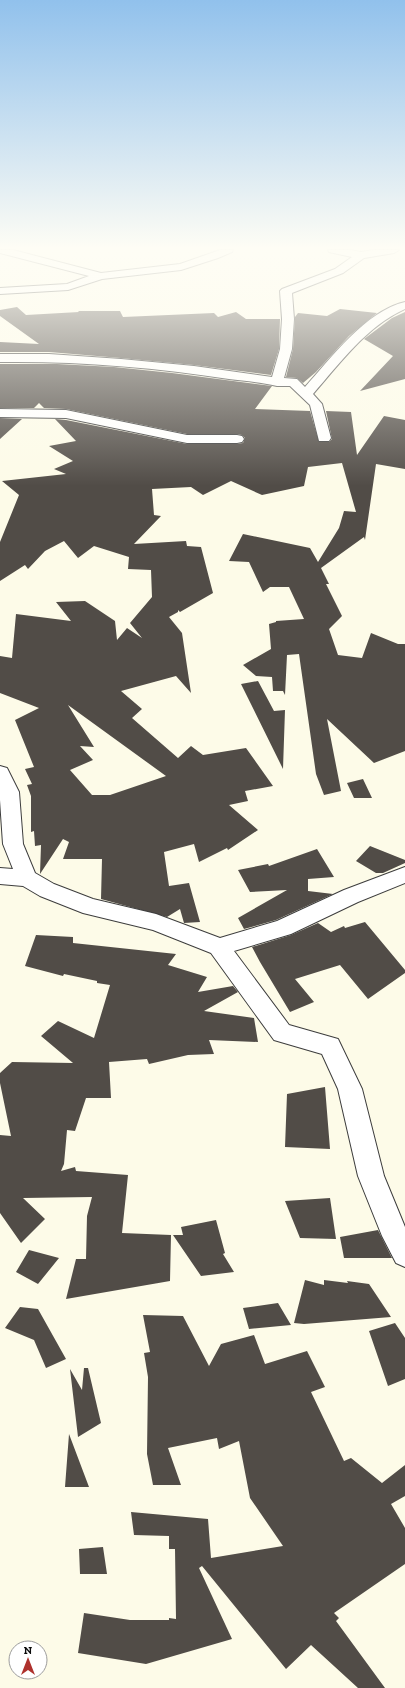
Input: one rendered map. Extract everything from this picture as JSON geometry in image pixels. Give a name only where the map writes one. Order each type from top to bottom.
[{"type":"street","points":[[277,382],[286,349],[287,329]]},
{"type":"street","points":[[306,394],[357,337],[368,329]]},
{"type":"street","points":[[0,358],[37,357],[109,362],[195,370],[277,382],[293,382],[316,404],[324,438]]},
{"type":"street","points":[[0,413],[66,414],[187,439],[237,439]]},
{"type":"street","points":[[0,772],[9,792],[13,844],[28,878]]},
{"type":"street","points":[[219,947],[283,928],[351,896],[405,875]]},
{"type":"street","points":[[0,876],[28,878],[46,890],[90,907],[156,922],[219,947],[282,1033],[330,1046],[350,1089],[370,1176],[391,1227],[405,1254]]},
{"type":"building","points":[[18,329],[280,329],[279,349],[271,375],[194,365],[121,358],[49,352],[0,352],[0,342],[39,344]]},
{"type":"building","points":[[294,329],[358,329],[349,336],[316,372],[303,383],[297,378],[286,377],[293,349]]},
{"type":"building","points":[[378,329],[405,329],[405,379],[360,391],[393,356],[364,339]]},
{"type":"building","points":[[0,364],[57,364],[114,367],[272,386],[255,409],[310,411],[319,442],[329,442],[332,439],[326,411],[351,412],[357,455],[384,416],[405,420],[405,469],[376,464],[365,540],[364,537],[321,568],[329,584],[326,584],[342,616],[329,629],[338,655],[362,658],[371,633],[398,644],[405,644],[405,751],[374,763],[327,719],[341,791],[324,795],[316,774],[299,654],[287,655],[285,695],[283,691],[273,691],[272,677],[256,676],[243,665],[271,649],[269,624],[276,621],[304,619],[289,587],[270,587],[263,592],[249,562],[229,561],[243,534],[310,548],[318,562],[339,528],[344,511],[356,512],[342,463],[308,467],[304,486],[262,495],[231,481],[203,495],[191,487],[152,489],[154,515],[161,516],[134,544],[186,541],[187,546],[201,547],[213,593],[180,612],[178,610],[178,612],[169,617],[182,633],[191,693],[176,676],[121,691],[142,709],[132,718],[178,758],[191,746],[203,755],[246,748],[273,786],[245,791],[248,801],[229,805],[258,830],[228,850],[227,848],[199,862],[194,844],[164,852],[169,886],[189,883],[200,922],[184,923],[180,909],[167,917],[101,899],[102,859],[63,859],[69,842],[63,839],[40,874],[41,845],[35,846],[34,831],[31,832],[31,796],[27,785],[32,784],[25,769],[34,767],[15,720],[39,708],[0,693],[0,656],[12,658],[16,614],[71,621],[56,602],[85,601],[115,621],[117,640],[127,628],[142,638],[130,623],[152,597],[151,570],[128,569],[129,557],[94,546],[78,558],[64,541],[45,551],[28,569],[25,565],[0,581],[0,542],[19,495],[2,481],[66,474],[54,469],[73,461],[49,446],[76,441],[55,419],[187,444],[237,444],[243,443],[245,438],[242,435],[237,434],[187,434],[66,409],[44,408],[39,403],[34,408],[0,408]],"holes":[[[68,705],[166,776],[110,795],[92,795],[70,770],[93,760],[80,746],[94,747]]]},
{"type":"building","points":[[0,418],[22,419],[0,439]]},
{"type":"building","points":[[258,681],[274,711],[285,710],[283,769],[241,684]]},
{"type":"building","points":[[363,779],[372,798],[354,798],[347,783]]},
{"type":"building","points":[[370,846],[405,860],[405,863],[383,873],[376,873],[356,861]]},
{"type":"building","points":[[317,849],[334,877],[308,879],[308,891],[333,894],[276,920],[244,929],[238,918],[287,890],[250,892],[238,870],[268,864],[269,866]]},
{"type":"building","points":[[365,922],[405,970],[405,973],[368,999],[340,965],[295,979],[314,1002],[290,1012],[252,947],[291,935],[318,923],[331,932],[344,926],[345,928]]},
{"type":"building","points":[[36,935],[73,937],[73,943],[176,954],[168,965],[207,977],[198,992],[233,986],[238,992],[204,1011],[254,1018],[258,1042],[209,1040],[214,1054],[188,1055],[149,1064],[147,1059],[109,1062],[111,1098],[86,1098],[75,1131],[67,1130],[64,1164],[61,1171],[75,1167],[76,1171],[128,1175],[122,1233],[171,1235],[170,1281],[66,1299],[76,1259],[86,1259],[87,1216],[92,1197],[23,1198],[45,1219],[21,1243],[0,1213],[0,1135],[11,1136],[0,1083],[0,1073],[12,1062],[73,1063],[41,1036],[58,1021],[94,1038],[110,985],[64,974],[63,976],[25,966]]},
{"type":"building","points":[[325,1087],[330,1149],[285,1147],[287,1094]]},
{"type":"building","points":[[330,1198],[336,1239],[300,1238],[285,1201]]},
{"type":"building","points":[[216,1220],[225,1253],[223,1254],[234,1272],[201,1276],[173,1235],[183,1235],[181,1227]]},
{"type":"building","points":[[378,1230],[392,1258],[344,1258],[340,1237]]},
{"type":"building","points":[[29,1250],[59,1258],[38,1284],[16,1272]]},
{"type":"building","points":[[305,1280],[324,1285],[324,1280],[369,1284],[391,1317],[304,1324],[294,1323]]},
{"type":"building","points":[[278,1303],[291,1325],[249,1329],[243,1308]]},
{"type":"building","points":[[20,1307],[38,1309],[66,1359],[46,1368],[34,1340],[5,1328]]},
{"type":"building","points":[[143,1315],[183,1316],[209,1366],[221,1344],[254,1335],[265,1364],[307,1351],[325,1387],[311,1392],[344,1461],[351,1458],[382,1483],[405,1465],[405,1496],[391,1504],[405,1528],[405,1564],[334,1613],[339,1618],[336,1621],[385,1688],[358,1688],[311,1645],[286,1669],[202,1566],[199,1568],[232,1639],[146,1664],[78,1653],[84,1613],[130,1620],[176,1619],[175,1549],[169,1549],[169,1536],[134,1535],[131,1512],[208,1519],[211,1558],[283,1546],[250,1498],[239,1441],[219,1449],[217,1438],[168,1448],[181,1485],[153,1485],[147,1454],[148,1377],[144,1353],[150,1352]]},
{"type":"building","points":[[395,1323],[405,1338],[405,1379],[388,1386],[369,1331]]},
{"type":"building","points":[[84,1368],[88,1368],[101,1423],[78,1437],[70,1369],[82,1390]]},
{"type":"building","points":[[69,1434],[89,1487],[65,1487]]},
{"type":"building","points":[[103,1547],[107,1574],[80,1574],[79,1549]]}]
